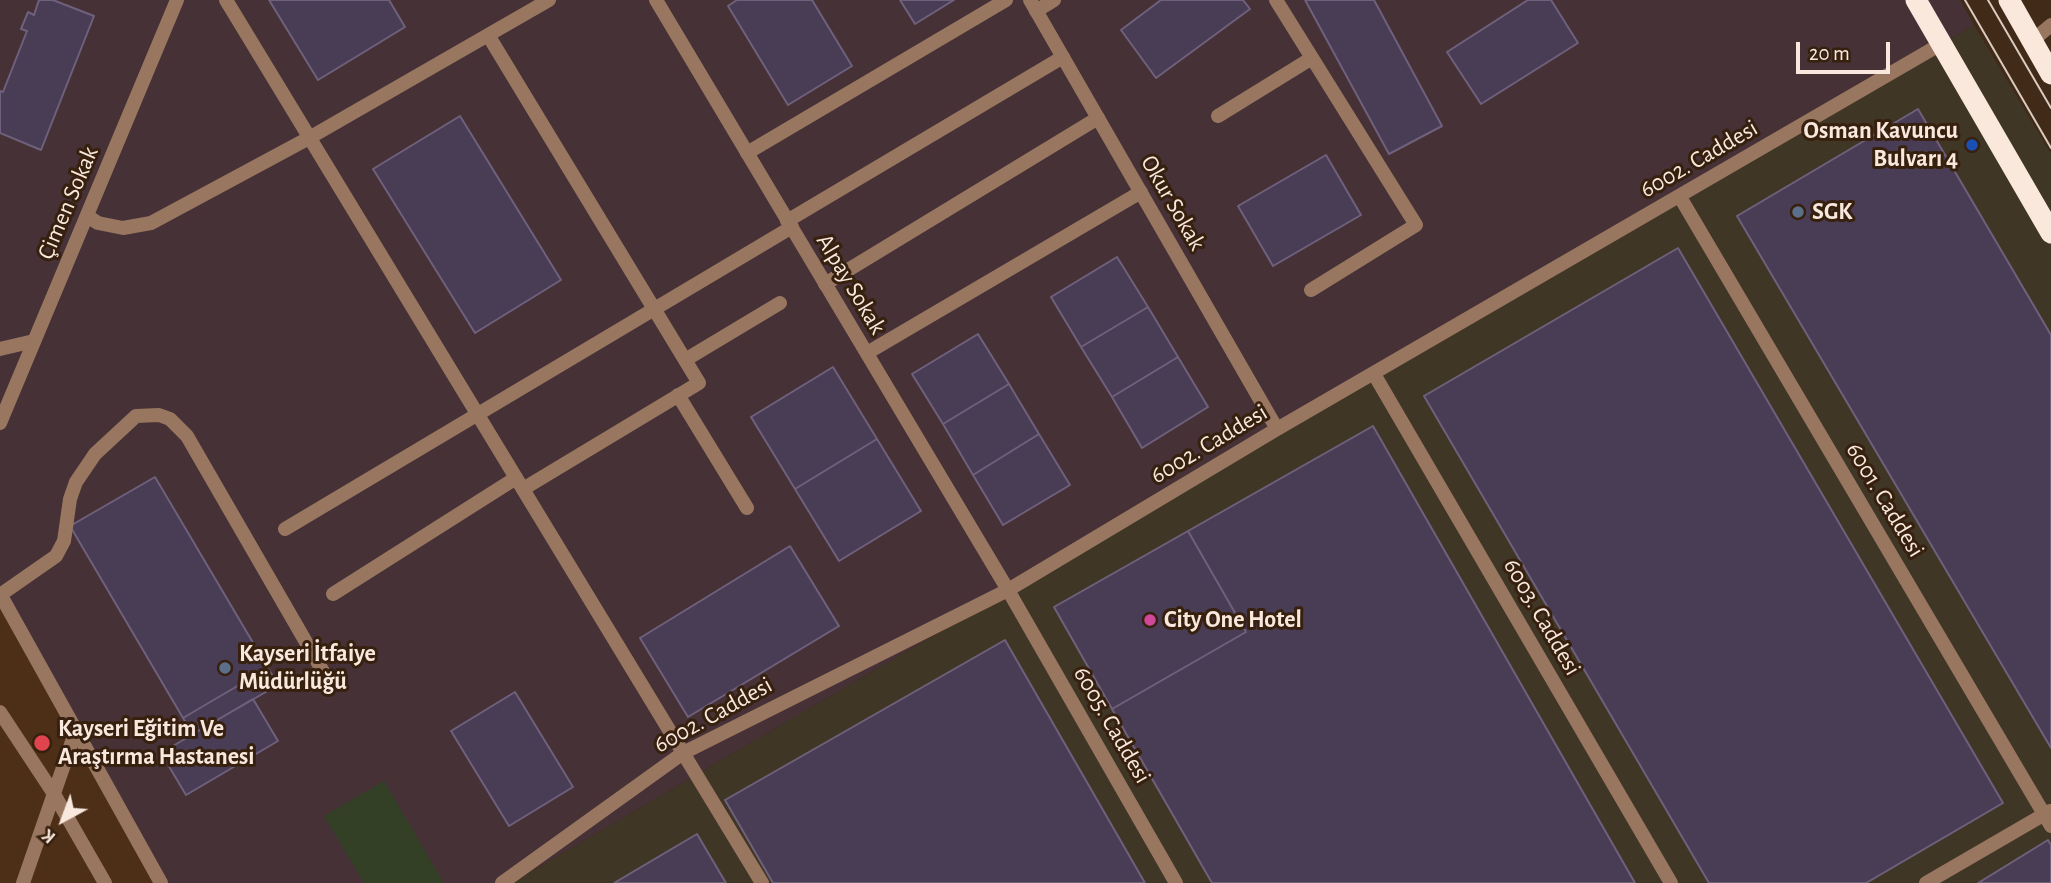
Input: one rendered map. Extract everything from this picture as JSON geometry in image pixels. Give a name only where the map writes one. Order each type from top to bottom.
[{"type":"highway","points":[[1916,0],[2051,233]]},
{"type":"highway","points":[[2009,0],[2051,74]]},
{"type":"street","name":"Çimen Sokak","points":[[0,423],[177,0]]},
{"type":"street","points":[[226,0],[762,883]]},
{"type":"street","points":[[87,216],[98,223],[123,228],[151,223],[310,138],[549,0]]},
{"type":"street","name":"Alpay Sokak","points":[[656,0],[1008,590]]},
{"type":"street","points":[[747,153],[1006,0]]},
{"type":"street","points":[[1033,6],[1054,0]]},
{"type":"street","points":[[1276,0],[1416,225],[1311,290]]},
{"type":"street","name":"Okur Sokak","points":[[1033,6],[1278,429]]},
{"type":"street","points":[[2032,41],[2051,25]]},
{"type":"street","points":[[333,594],[519,483],[699,383],[488,35]]},
{"type":"street","name":"6002. Caddesi","points":[[502,883],[683,753],[1008,590],[1278,429],[1941,44]]},
{"type":"street","points":[[285,529],[654,310],[1063,57]]},
{"type":"street","points":[[1218,116],[1312,58]]},
{"type":"street","points":[[825,284],[1098,118]]},
{"type":"street","points":[[866,353],[1141,192]]},
{"type":"street","name":"6001. Caddesi","points":[[1680,197],[2049,817]]},
{"type":"street","points":[[685,360],[780,303]]},
{"type":"street","points":[[0,349],[34,341]]},
{"type":"street","name":"6003. Caddesi","points":[[1374,374],[1671,883]]},
{"type":"street","points":[[678,395],[747,508]]},
{"type":"street","points":[[161,883],[0,595],[56,556],[65,541],[70,499],[76,482],[95,454],[136,416],[159,415],[170,419],[187,436],[325,676]]},
{"type":"street","name":"6005. Caddesi","points":[[1008,590],[1176,883]]},
{"type":"street","points":[[0,712],[54,794],[105,883]]},
{"type":"street","points":[[23,883],[76,730]]},
{"type":"street","points":[[1926,883],[1944,878],[2049,817]]},
{"type":"shaded area","points":[[0,0],[1960,0],[1974,25],[512,883],[167,883],[0,603]]},
{"type":"shaded area","points":[[1974,25],[2051,154],[2051,883],[512,883]]},
{"type":"shaded area","name":"Kayseri Eğitim Ve Araştırma Hastanesi","points":[[0,603],[167,883],[0,883]]},
{"type":"green space","points":[[384,781],[443,882],[364,883],[324,816]]},
{"type":"building","points":[[39,0],[53,0],[94,16],[41,150],[0,133],[0,91],[3,92],[27,31],[21,29],[28,12],[34,15]]},
{"type":"building","points":[[269,0],[389,0],[405,27],[318,80]]},
{"type":"building","points":[[737,0],[812,0],[852,66],[788,105],[728,6]]},
{"type":"building","points":[[900,0],[954,0],[915,24]]},
{"type":"building","points":[[1161,0],[1243,0],[1250,9],[1156,78],[1121,30]]},
{"type":"building","points":[[1305,0],[1374,0],[1442,126],[1389,154]]},
{"type":"building","points":[[1528,0],[1551,0],[1578,43],[1481,104],[1447,52]]},
{"type":"building","points":[[1918,109],[2051,335],[2051,748],[1737,216]]},
{"type":"building","points":[[460,116],[561,280],[475,333],[373,169]]},
{"type":"building","points":[[1326,155],[1361,215],[1273,266],[1238,206]]},
{"type":"building","points":[[1678,248],[2003,803],[1866,883],[1709,883],[1424,396]]},
{"type":"building","points":[[1117,257],[1148,307],[1081,347],[1051,297]]},
{"type":"building","points":[[1148,307],[1178,357],[1112,397],[1081,347]]},
{"type":"building","points":[[978,334],[1009,384],[943,424],[912,374]]},
{"type":"building","points":[[1178,357],[1208,407],[1142,448],[1112,397]]},
{"type":"building","points":[[833,367],[877,439],[795,489],[751,417]]},
{"type":"building","points":[[1009,384],[1039,434],[973,475],[943,424]]},
{"type":"building","points":[[1373,426],[1635,883],[1212,883],[1112,709],[1246,632],[1188,531]]},
{"type":"building","points":[[1039,434],[1070,485],[1003,525],[973,475]]},
{"type":"building","points":[[877,439],[921,511],[839,561],[795,489]]},
{"type":"building","points":[[155,477],[268,668],[183,718],[70,526]]},
{"type":"building","name":"City One Hotel","points":[[1188,531],[1246,632],[1112,709],[1054,607]]},
{"type":"building","points":[[790,546],[839,626],[688,717],[640,638]]},
{"type":"building","points":[[1005,640],[1145,883],[773,883],[725,800]]},
{"type":"building","points":[[268,668],[278,685],[193,734],[183,718]]},
{"type":"building","points":[[515,692],[573,787],[509,826],[451,731]]},
{"type":"building","points":[[253,699],[278,741],[186,795],[161,753]]},
{"type":"building","points":[[697,834],[726,883],[614,883]]},
{"type":"building","points":[[2048,840],[2051,845],[2051,883],[1978,883]]},
{"type":"tram line","points":[[1965,0],[2051,148]]},
{"type":"tram line","points":[[1988,0],[2051,108]]},
{"type":"place","name":"Osman Kavuncu Bulvarı 4","points":[[1972,145]]},
{"type":"place","name":"SGK","points":[[1798,212]]},
{"type":"place","name":"City One Hotel","points":[[1150,620]]},
{"type":"place","name":"Kayseri İtfaiye Müdürlüğü","points":[[225,668]]},
{"type":"place","name":"Kayseri Eğitim Ve Araştırma Hastanesi","points":[[42,743]]}]
